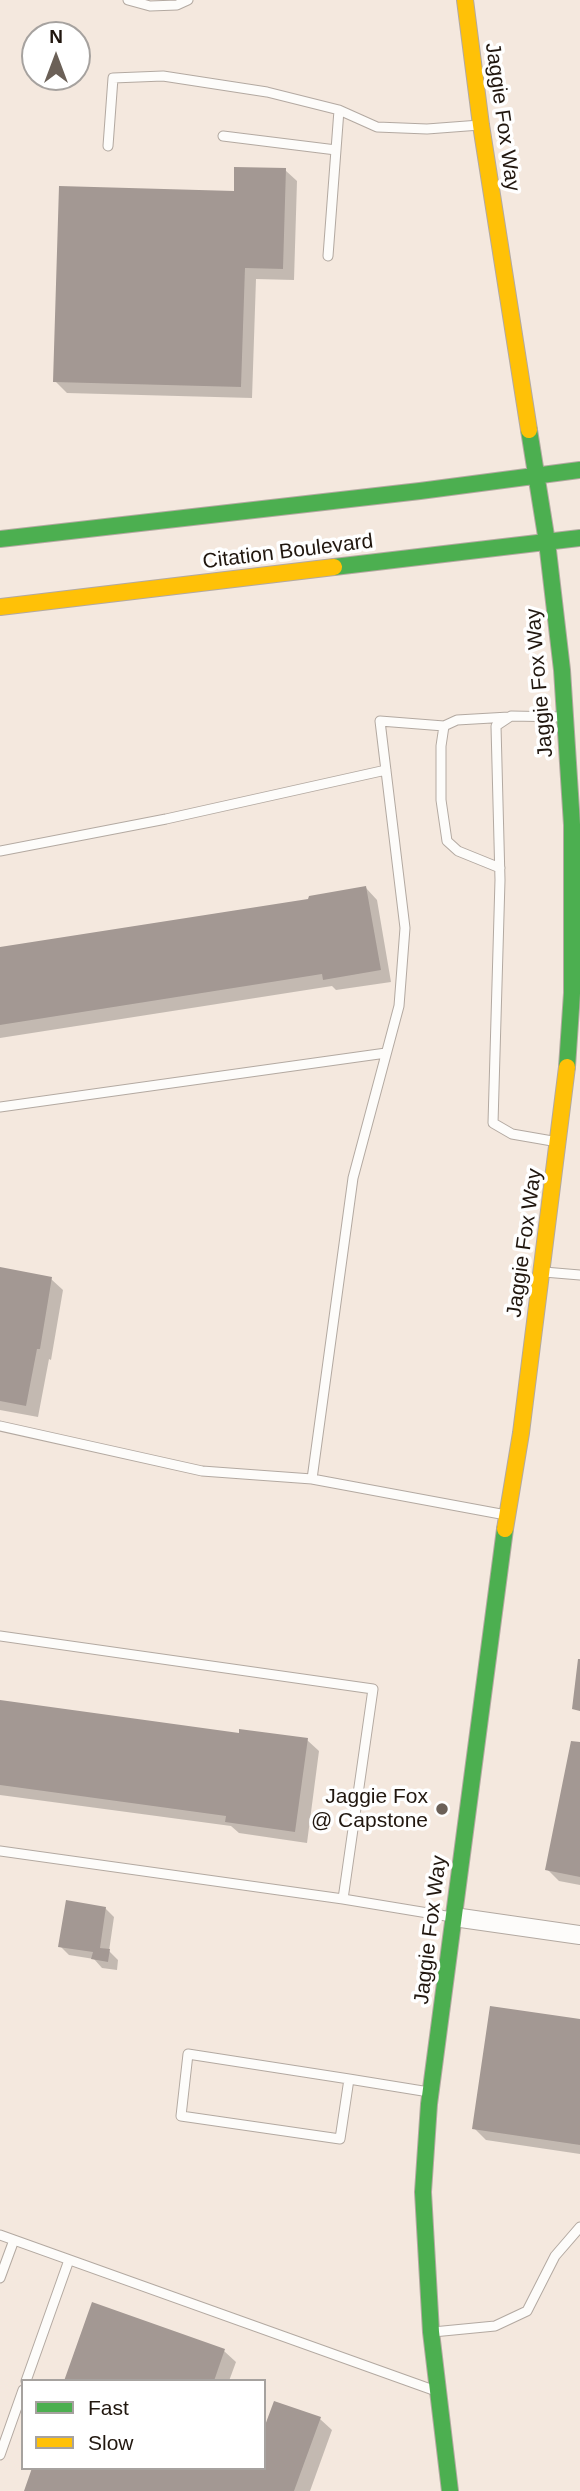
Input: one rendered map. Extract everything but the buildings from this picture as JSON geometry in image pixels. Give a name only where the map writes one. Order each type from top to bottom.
[{"type":"street","name":"Jaggie Fox Way","points":[[450,2491],[431,2332],[422,2192],[431,2092],[497,1575],[559,1142],[572,993],[575,778],[547,542],[481,125],[465,0]]},
{"type":"street","points":[[0,539],[580,470]]},
{"type":"street","name":"Citation Boulevard","points":[[0,607],[580,538]]},
{"type":"street","points":[[454,1917],[580,1935]]},
{"type":"lane","points":[[128,0],[150,6],[177,5],[188,0]]},
{"type":"lane","points":[[108,146],[113,78],[163,76],[267,92],[339,110],[377,127],[426,129],[481,125]]},
{"type":"lane","points":[[328,256],[339,110]]},
{"type":"lane","points":[[223,136],[336,150]]},
{"type":"lane","points":[[511,716],[496,726],[500,868],[493,1123],[512,1134],[559,1142]]},
{"type":"lane","points":[[312,1479],[353,1178],[399,1006],[405,928],[380,721],[444,726],[457,720],[511,716],[566,718]]},
{"type":"lane","points":[[444,726],[441,746],[441,800],[447,841],[458,851],[500,868]]},
{"type":"lane","points":[[0,851],[166,819],[386,770]]},
{"type":"lane","points":[[0,1107],[386,1053]]},
{"type":"lane","points":[[542,1272],[580,1275]]},
{"type":"lane","points":[[0,1426],[202,1471],[312,1479],[507,1516]]},
{"type":"lane","points":[[0,1636],[373,1689],[343,1899]]},
{"type":"lane","points":[[0,1851],[454,1917]]},
{"type":"lane","points":[[349,2079],[340,2139],[181,2116],[188,2053],[431,2092]]},
{"type":"lane","points":[[431,2332],[495,2326],[527,2311],[555,2256],[580,2227]]},
{"type":"lane","points":[[0,2235],[438,2391]]},
{"type":"lane","points":[[0,2278],[14,2240]]},
{"type":"lane","points":[[27,2379],[69,2260]]},
{"type":"lane","points":[[0,2455],[21,2396]]},
{"type":"traffic: fast","points":[[529,430],[547,542],[562,670],[572,825],[572,993],[567,1067]]},
{"type":"traffic: fast","points":[[0,539],[580,470]]},
{"type":"traffic: fast","points":[[334,567],[580,538]]},
{"type":"traffic: fast","points":[[450,2491],[431,2332],[423,2192],[429,2104],[505,1529]]},
{"type":"traffic: slow","points":[[465,0],[481,125],[529,430]]},
{"type":"traffic: slow","points":[[0,607],[334,567]]},
{"type":"traffic: slow","points":[[505,1529],[521,1433],[567,1067]]},
{"type":"place","name":"Jaggie Fox @ Capstone","points":[[442,1809]]}]
